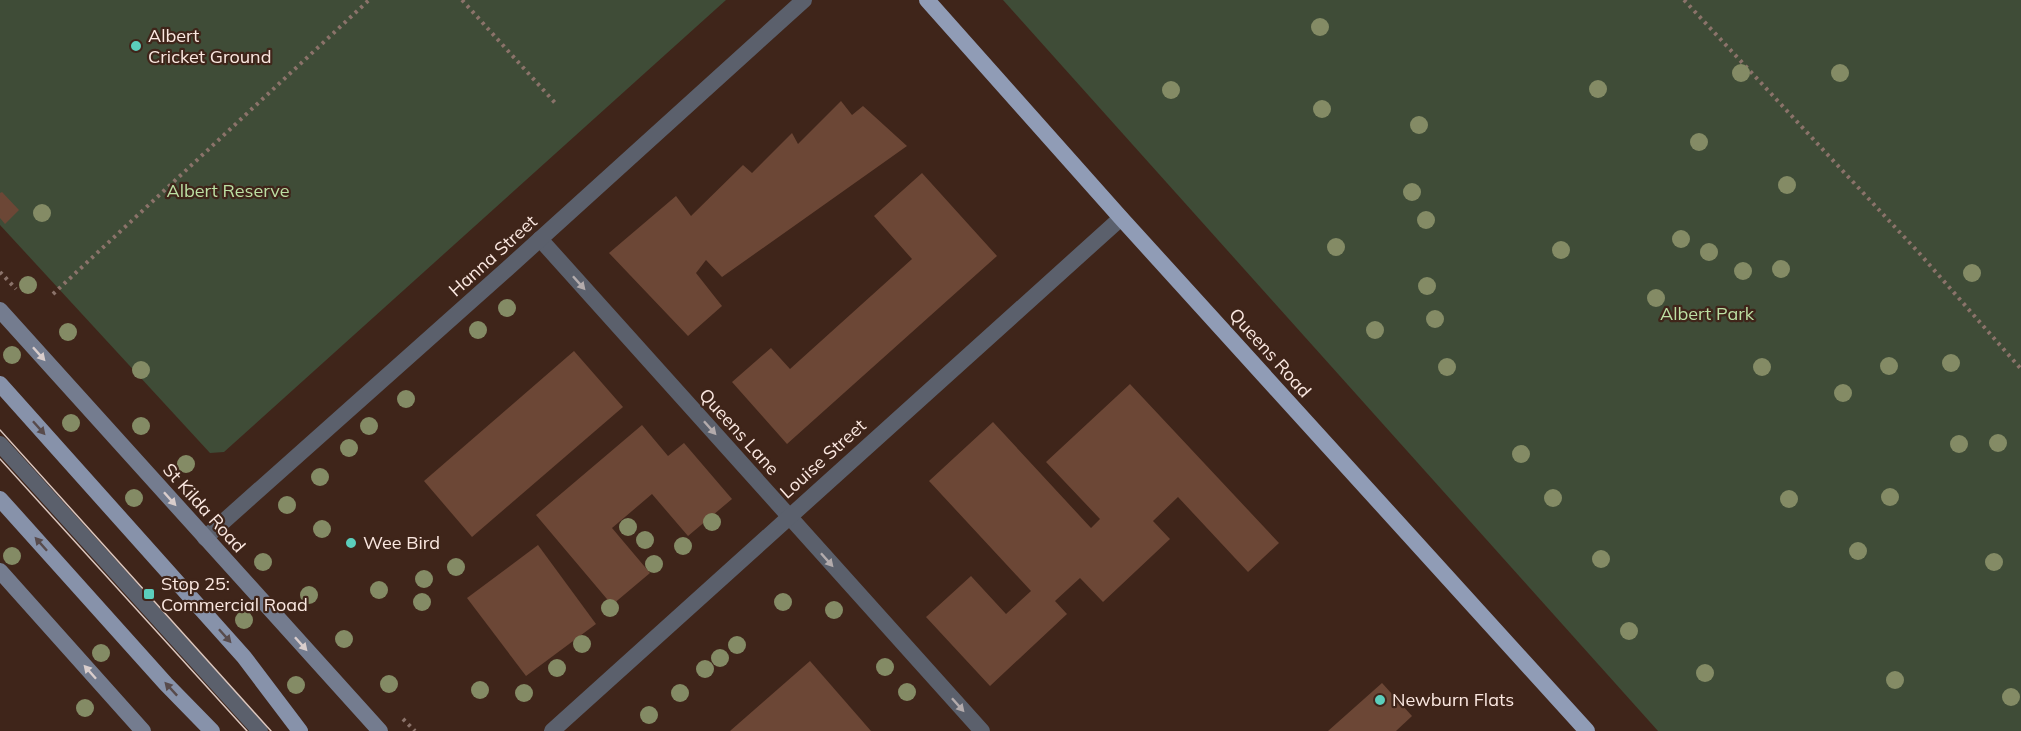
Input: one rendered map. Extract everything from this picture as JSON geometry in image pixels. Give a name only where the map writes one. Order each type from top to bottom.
[{"type":"highway","name":"Queens Road","points":[[927,0],[1121,218],[1587,731]]},
{"type":"main road","name":"St Kilda Road","points":[[0,310],[380,731]]},
{"type":"main road","points":[[0,384],[244,657],[300,731]]},
{"type":"main road","points":[[0,499],[166,684],[212,731]]},
{"type":"main road","points":[[0,572],[143,731]]},
{"type":"street","name":"Hanna Street","points":[[205,538],[804,0]]},
{"type":"street","name":"Louise Street","points":[[552,731],[1121,218]]},
{"type":"street","name":"Queens Lane","points":[[540,239],[982,731]]},
{"type":"street","points":[[0,444],[260,731]]},
{"type":"path","points":[[53,294],[369,0]]},
{"type":"path","points":[[462,0],[557,105]]},
{"type":"path","points":[[1684,0],[1920,254],[2021,369]]},
{"type":"green space","name":"Albert Reserve","points":[[0,0],[726,0],[224,452],[210,453],[0,225]]},
{"type":"green space","name":"Albert Park","points":[[1003,0],[2021,0],[2021,731],[1658,731]]},
{"type":"building","points":[[841,101],[852,115],[863,106],[907,146],[722,277],[706,260],[696,273],[722,306],[688,336],[609,253],[676,196],[691,216],[743,165],[752,173],[792,133],[798,144]]},
{"type":"building","points":[[922,173],[997,256],[787,444],[732,382],[771,348],[790,369],[912,259],[874,216]]},
{"type":"building","points":[[2,192],[19,210],[5,224],[0,218],[0,193]]},
{"type":"building","points":[[574,351],[623,407],[472,537],[424,481]]},
{"type":"building","points":[[1130,384],[1279,543],[1248,572],[1178,497],[1153,521],[1170,539],[1103,602],[1080,578],[1055,601],[1067,614],[990,686],[926,617],[971,576],[1006,614],[1031,591],[929,481],[993,422],[1091,528],[1100,519],[1046,462]]},
{"type":"building","points":[[642,425],[668,456],[684,443],[732,499],[688,536],[652,494],[612,528],[650,573],[612,605],[536,515]]},
{"type":"building","points":[[538,545],[596,624],[526,676],[467,598]]},
{"type":"building","points":[[810,661],[871,731],[730,731]]},
{"type":"building","name":"Newburn Flats","points":[[1382,683],[1412,716],[1396,731],[1328,731]]},
{"type":"tram line","points":[[0,430],[271,731]]},
{"type":"tram line","points":[[0,459],[247,731]]},
{"type":"place","name":"Albert Cricket Ground","points":[[136,46]]},
{"type":"place","name":"Wee Bird","points":[[351,543]]},
{"type":"place","name":"Stop 25: Commercial Road","points":[[149,594]]},
{"type":"place","name":"Newburn Flats","points":[[1380,700]]}]
